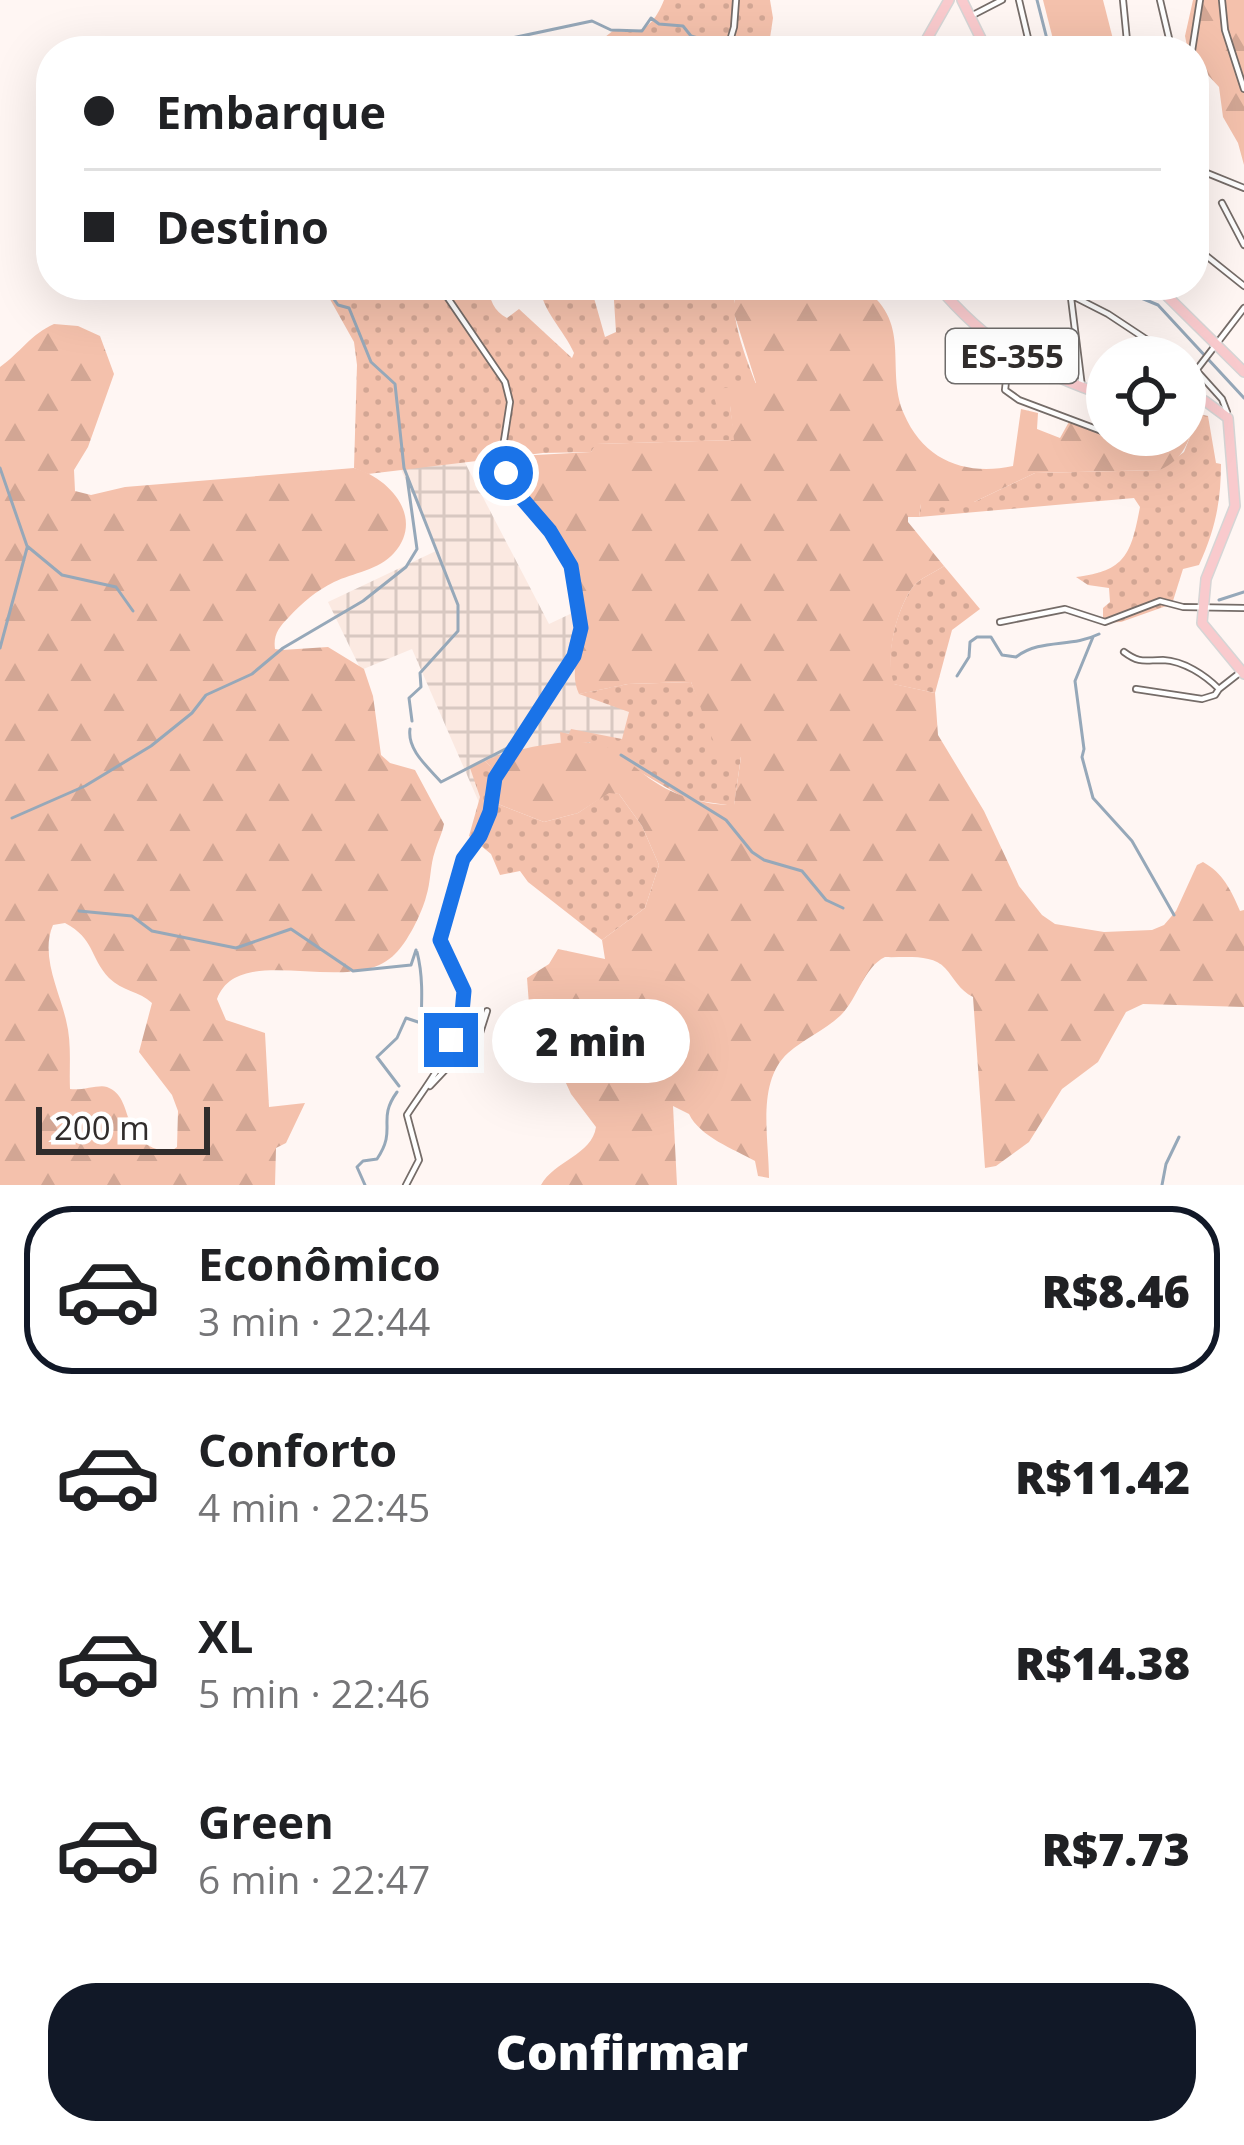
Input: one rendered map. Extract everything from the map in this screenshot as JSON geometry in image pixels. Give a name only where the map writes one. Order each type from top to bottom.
[{"type":"main road","points":[[929,36],[947,6],[966,8],[980,36]]},
{"type":"main road","name":"ES-355","points":[[950,300],[998,346],[1086,388]]},
{"type":"main road","points":[[1170,300],[1244,372]]},
{"type":"main road","points":[[1206,402],[1228,418],[1235,506],[1206,579],[1202,623],[1243,672]]},
{"type":"street","points":[[731,36],[736,0]]},
{"type":"street","points":[[966,8],[1002,0]]},
{"type":"street","points":[[1018,0],[1027,36]]},
{"type":"street","points":[[1123,0],[1127,36]]},
{"type":"street","points":[[1160,0],[1168,36]]},
{"type":"street","points":[[1194,36],[1199,0]]},
{"type":"street","points":[[1222,0],[1225,30],[1244,89]]},
{"type":"street","points":[[1209,174],[1244,188]]},
{"type":"street","points":[[1222,203],[1244,244]]},
{"type":"street","points":[[1209,258],[1244,286]]},
{"type":"street","points":[[426,1089],[465,1007],[457,968],[440,940],[461,865],[483,830],[495,778],[574,656],[581,628],[571,566],[506,473],[503,447],[510,402],[505,382],[449,300]]},
{"type":"street","points":[[1071,300],[1082,387]]},
{"type":"street","points":[[1076,300],[1141,336]]},
{"type":"street","points":[[1206,355],[1244,308]]},
{"type":"street","points":[[1056,377],[1017,372],[1006,380],[1005,390],[1019,400],[1086,425]]},
{"type":"street","points":[[1206,382],[1222,399],[1228,418]]},
{"type":"street","points":[[1000,622],[1059,609],[1105,622],[1160,602],[1244,608]]},
{"type":"street","points":[[1124,652],[1142,662],[1164,660],[1182,665],[1219,689]]},
{"type":"street","points":[[1136,689],[1202,699],[1215,695],[1243,672]]},
{"type":"street","points":[[406,1185],[419,1160],[407,1115],[480,1033],[487,1011]]},
{"type":"shaded area","points":[[450,434],[549,624],[585,607],[647,741],[481,807],[412,649],[361,670],[328,602],[438,550],[397,461]]},
{"type":"green space","points":[[664,0],[770,0],[773,18],[770,36],[606,36],[614,30],[632,32],[645,27]]},
{"type":"green space","points":[[1043,0],[1103,0],[1112,36],[1052,36]]},
{"type":"green space","points":[[1193,0],[1244,0],[1244,165],[1223,117],[1219,87],[1209,76],[1209,36],[1185,36]]},
{"type":"green space","points":[[330,300],[491,300],[507,318],[519,309],[572,358],[574,353],[544,300],[595,300],[605,337],[616,332],[614,300],[735,300],[736,321],[756,384],[730,406],[735,440],[597,444],[591,452],[543,453],[368,474],[354,468],[354,342]]},
{"type":"green space","points":[[735,300],[877,300],[893,329],[904,414],[923,443],[948,461],[979,469],[1013,466],[1021,409],[1038,413],[1037,429],[1060,438],[1070,420],[1086,426],[1086,456],[1179,456],[1160,470],[1035,473],[974,502],[921,504],[919,517],[908,517],[908,522],[944,566],[919,581],[906,598],[894,634],[892,673],[894,684],[935,693],[938,735],[984,811],[1019,886],[1055,924],[1104,932],[1152,930],[1176,911],[1197,865],[1203,862],[1216,871],[1240,911],[1244,910],[1244,1007],[1143,1004],[1126,1012],[1098,1062],[1062,1089],[1029,1142],[996,1166],[985,1168],[973,997],[933,960],[885,957],[872,968],[841,1015],[778,1065],[766,1112],[769,1178],[758,1176],[755,1161],[709,1136],[689,1114],[673,1106],[677,1185],[541,1185],[588,1144],[596,1127],[560,1070],[587,1034],[530,1018],[527,978],[549,964],[558,949],[605,959],[602,940],[645,908],[659,865],[642,826],[619,794],[609,793],[578,813],[544,822],[498,804],[497,773],[485,761],[546,745],[595,743],[676,793],[734,805],[741,757],[719,756],[691,682],[628,684],[579,694],[575,671],[580,624],[572,581],[552,545],[508,487],[500,457],[591,452],[596,444],[734,440],[730,406],[716,404],[712,390],[756,383],[733,310]]},
{"type":"green space","points":[[78,326],[100,336],[114,374],[88,447],[74,470],[75,491],[91,495],[125,487],[354,468],[391,490],[404,513],[403,540],[394,553],[316,593],[282,624],[275,640],[275,649],[282,650],[328,647],[364,669],[381,755],[390,763],[415,770],[444,824],[424,904],[395,954],[376,966],[352,972],[248,973],[229,982],[217,999],[226,1020],[265,1033],[269,1107],[305,1103],[286,1143],[276,1148],[275,1185],[0,1185],[0,367],[46,328]],"holes":[[[65,923],[75,929],[109,978],[152,1003],[139,1052],[172,1095],[178,1111],[177,1147],[170,1152],[142,1140],[122,1101],[107,1087],[70,1089],[68,1029],[49,948],[53,925]]]},
{"type":"green space","points":[[1208,416],[1216,463],[1221,464],[1213,528],[1199,565],[1183,569],[1172,604],[1121,622],[1103,623],[1109,588],[1088,585],[1076,577],[1106,570],[1123,557],[1140,507],[1134,498],[919,517],[925,502],[974,502],[1035,473],[1160,470],[1179,456],[1206,456]]},
{"type":"green space","points":[[944,566],[980,609],[952,630],[935,693],[893,684],[891,647],[901,609],[915,584]]},
{"type":"green space","points":[[691,682],[703,710],[741,756],[734,806],[686,799],[589,742],[561,745],[560,732],[569,734],[571,729],[622,739],[629,712],[579,694],[628,684]]},
{"type":"green space","points":[[485,761],[497,773],[498,804],[544,822],[578,813],[609,792],[619,794],[642,826],[659,865],[645,908],[602,940],[520,871],[500,875],[491,854],[469,836],[480,797],[470,768]]},
{"type":"waterway","points":[[1037,0],[1046,36]]},
{"type":"waterway","points":[[522,36],[592,21],[611,30],[642,31],[651,18],[659,24],[683,26],[691,36]]},
{"type":"waterway","points":[[334,300],[349,308],[371,362],[395,384],[404,468],[458,605],[458,631],[420,673],[421,687],[409,698],[412,721]]},
{"type":"waterway","points":[[1146,300],[1158,305],[1244,398]]},
{"type":"waterway","points":[[0,468],[27,546],[62,575],[116,587],[133,611]]},
{"type":"waterway","points":[[12,818],[85,786],[151,746],[192,713],[206,695],[252,674],[283,648],[363,601],[406,567],[417,549],[407,477]]},
{"type":"waterway","points":[[0,648],[27,548]]},
{"type":"waterway","points":[[1219,600],[1244,592]]},
{"type":"waterway","points":[[957,676],[969,657],[970,642],[977,637],[991,637],[1002,655],[1016,657],[1036,647],[1099,634]]},
{"type":"waterway","points":[[1093,637],[1075,681],[1082,757],[1093,798],[1132,841],[1174,915]]},
{"type":"waterway","points":[[410,729],[415,751],[441,782],[515,744]]},
{"type":"waterway","points":[[621,755],[726,820],[764,860],[802,871],[826,900],[843,908]]},
{"type":"waterway","points":[[79,911],[132,916],[152,931],[236,948],[291,929],[353,971],[411,965],[416,950]]},
{"type":"waterway","points":[[399,1086],[377,1057],[397,1038],[406,1018],[421,1023],[417,952]]},
{"type":"waterway","points":[[365,1185],[357,1167],[377,1159],[383,1148],[388,1110],[397,1092]]},
{"type":"waterway","points":[[1162,1185],[1179,1137]]},
{"type":"route","points":[[451,1040],[465,1007],[457,968],[440,940],[448,904],[465,854],[480,836],[492,806],[495,778],[574,656],[581,628],[571,566],[506,473]]}]
